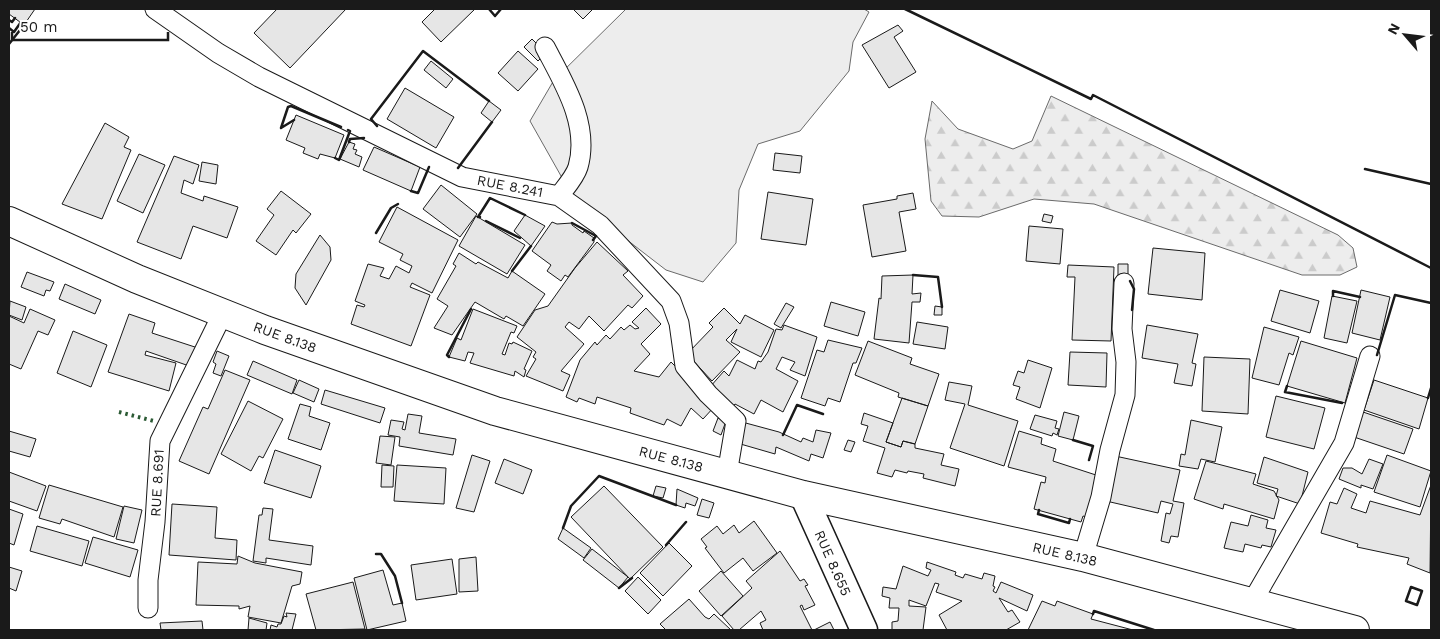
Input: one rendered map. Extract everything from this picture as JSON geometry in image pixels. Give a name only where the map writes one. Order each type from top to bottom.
[{"type":"main road","name":"RUE 8.138","points":[[9,222],[137,279],[223,313],[494,411],[803,495],[1082,557],[1355,630]]},
{"type":"street","name":"RUE 8.241","points":[[155,9],[218,53],[259,77],[462,177],[559,196],[600,225],[671,301],[679,323],[685,366],[708,394],[736,421],[727,474]]},
{"type":"street","points":[[545,47],[570,97],[582,140],[578,169],[559,196]]},
{"type":"street","points":[[1082,557],[1101,498],[1110,450],[1125,395],[1126,362],[1122,329],[1124,283]]},
{"type":"street","name":"RUE 8.691","points":[[148,608],[148,580],[155,522],[160,441],[223,313]]},
{"type":"street","points":[[1252,602],[1344,443],[1370,356]]},
{"type":"street","name":"RUE 8.655","points":[[803,495],[864,630]]},
{"type":"shaded area","points":[[626,9],[864,9],[869,12],[853,42],[849,71],[800,131],[758,144],[739,190],[736,243],[703,282],[666,270],[574,199],[530,121],[554,80]]},
{"type":"green space","points":[[1051,96],[1338,235],[1353,248],[1357,267],[1340,275],[1302,275],[1094,204],[1034,199],[979,217],[942,216],[931,201],[925,139],[932,101],[958,129],[1013,149],[1032,141]]},
{"type":"building","points":[[9,9],[35,9],[24,25],[9,14]]},
{"type":"building","points":[[277,9],[346,9],[290,68],[254,33]]},
{"type":"building","points":[[435,9],[475,9],[441,42],[422,22]]},
{"type":"building","points":[[573,9],[593,9],[583,19]]},
{"type":"building","points":[[898,25],[903,31],[894,37],[916,72],[889,88],[862,45]]},
{"type":"building","points":[[532,39],[546,53],[538,61],[524,47]]},
{"type":"building","points":[[518,51],[538,69],[518,91],[498,73]]},
{"type":"building","points":[[431,61],[453,79],[446,88],[424,70]]},
{"type":"building","points":[[405,88],[454,117],[436,148],[387,119]]},
{"type":"building","points":[[489,101],[501,110],[492,122],[481,113]]},
{"type":"building","points":[[296,115],[344,135],[335,158],[320,154],[318,159],[303,153],[305,148],[286,140]]},
{"type":"building","points":[[105,123],[129,137],[124,147],[131,150],[102,219],[62,204]]},
{"type":"building","points":[[349,142],[355,144],[353,149],[357,150],[355,154],[362,157],[359,167],[340,159]]},
{"type":"building","points":[[374,147],[420,167],[411,191],[363,170]]},
{"type":"building","points":[[775,153],[802,156],[800,173],[773,170]]},
{"type":"building","points":[[139,154],[165,165],[143,213],[117,201]]},
{"type":"building","points":[[174,156],[199,165],[193,184],[184,180],[181,193],[203,201],[204,196],[238,207],[227,238],[193,226],[181,259],[137,242]]},
{"type":"building","points":[[202,162],[218,165],[216,184],[199,181]]},
{"type":"building","points":[[441,185],[477,214],[460,237],[423,209]]},
{"type":"building","points":[[281,191],[311,214],[296,233],[293,230],[276,255],[256,241],[274,215],[267,209]]},
{"type":"building","points":[[768,192],[813,199],[806,245],[761,239]]},
{"type":"building","points":[[913,193],[916,209],[899,212],[906,251],[872,257],[863,205],[897,199],[897,196]]},
{"type":"building","points":[[397,207],[458,240],[432,293],[412,283],[410,287],[430,295],[411,346],[351,324],[357,305],[364,307],[365,305],[355,301],[368,264],[384,268],[380,276],[389,279],[396,266],[409,273],[412,266],[400,260],[403,254],[379,242]]},
{"type":"building","points":[[1044,214],[1053,216],[1051,223],[1042,221]]},
{"type":"building","points":[[525,215],[545,226],[531,246],[514,231]]},
{"type":"building","points":[[476,216],[525,245],[507,274],[459,246]]},
{"type":"building","points":[[552,222],[557,224],[572,223],[583,233],[584,231],[594,238],[594,242],[568,277],[565,275],[561,281],[547,271],[551,265],[532,251]]},
{"type":"building","points":[[1029,226],[1063,229],[1060,264],[1026,261]]},
{"type":"building","points":[[320,235],[330,247],[331,260],[306,305],[295,288],[296,274]]},
{"type":"building","points":[[597,242],[628,271],[623,275],[643,296],[632,308],[628,305],[604,331],[589,316],[579,329],[569,322],[565,327],[584,344],[561,371],[570,375],[563,391],[526,376],[536,359],[533,357],[536,352],[517,337],[535,310],[548,306],[575,268]]},
{"type":"building","points":[[1153,248],[1205,253],[1202,300],[1148,294]]},
{"type":"building","points":[[459,253],[476,264],[478,262],[508,278],[512,271],[545,294],[523,326],[506,316],[504,319],[475,302],[452,335],[434,328],[448,306],[437,299],[456,266],[453,264]]},
{"type":"building","points":[[1118,264],[1128,264],[1128,278],[1118,277]]},
{"type":"building","points":[[1068,265],[1114,267],[1111,341],[1072,340],[1075,277],[1067,277]]},
{"type":"building","points":[[27,272],[54,282],[50,291],[46,290],[44,296],[21,287]]},
{"type":"building","points":[[913,275],[912,294],[921,293],[920,302],[912,302],[909,343],[874,339],[879,298],[881,299],[882,276]]},
{"type":"building","points":[[65,284],[101,300],[95,314],[59,299]]},
{"type":"building","points":[[1280,290],[1319,301],[1310,333],[1271,321]]},
{"type":"building","points":[[1361,290],[1390,297],[1380,340],[1352,333]]},
{"type":"building","points":[[1332,296],[1357,301],[1347,343],[1324,338]]},
{"type":"building","points":[[10,301],[26,307],[22,320],[9,315]]},
{"type":"building","points":[[831,302],[865,312],[858,336],[824,326]]},
{"type":"building","points":[[786,303],[794,307],[781,328],[774,324]]},
{"type":"building","points":[[935,306],[942,307],[942,315],[934,315]]},
{"type":"building","points":[[646,308],[661,324],[641,344],[650,354],[634,371],[659,377],[671,362],[715,406],[703,419],[691,408],[681,426],[667,419],[664,425],[630,413],[631,408],[597,397],[595,404],[579,398],[577,402],[566,397],[580,360],[595,342],[597,345],[606,335],[610,339],[621,327],[624,330],[630,325],[635,329],[639,328],[632,322]]},
{"type":"building","points":[[724,308],[740,324],[745,315],[774,330],[761,357],[731,342],[737,329],[726,340],[740,352],[712,381],[687,354],[713,327],[709,323]]},
{"type":"building","points":[[30,309],[55,320],[48,335],[38,331],[21,369],[9,364],[9,316],[24,323]]},
{"type":"building","points":[[473,309],[517,326],[514,333],[511,332],[502,354],[505,355],[509,343],[512,344],[513,342],[532,351],[524,369],[526,370],[524,377],[515,371],[514,376],[470,363],[474,353],[468,352],[465,361],[449,357],[457,338],[461,340]]},
{"type":"building","points":[[129,314],[155,323],[152,333],[201,349],[195,368],[146,351],[145,355],[176,363],[169,391],[108,372]]},
{"type":"building","points":[[917,322],[948,327],[945,349],[913,344]]},
{"type":"building","points":[[784,325],[817,337],[805,376],[790,370],[795,362],[782,357],[776,369],[798,381],[783,412],[761,400],[754,414],[735,404],[732,408],[710,387],[724,371],[729,376],[737,360],[755,369],[758,361],[761,362],[768,352],[776,329],[782,330]]},
{"type":"building","points":[[1147,325],[1198,334],[1192,363],[1196,364],[1192,386],[1174,383],[1178,364],[1142,358]]},
{"type":"building","points":[[1264,327],[1299,337],[1293,355],[1289,353],[1279,385],[1252,378]]},
{"type":"building","points":[[73,331],[107,345],[91,387],[57,373]]},
{"type":"building","points":[[828,340],[862,348],[856,363],[853,363],[840,402],[828,398],[825,406],[801,398],[817,350],[824,352]]},
{"type":"building","points":[[868,341],[912,358],[910,364],[939,374],[928,406],[898,397],[899,393],[855,375]]},
{"type":"building","points":[[1301,341],[1357,358],[1345,403],[1287,386]]},
{"type":"building","points":[[217,351],[229,356],[221,376],[213,373],[216,364],[213,362]]},
{"type":"building","points":[[1070,352],[1107,353],[1106,387],[1068,385]]},
{"type":"building","points":[[1204,357],[1250,359],[1248,414],[1202,411]]},
{"type":"building","points":[[1028,360],[1052,368],[1040,408],[1016,399],[1020,387],[1013,385],[1018,371],[1024,373]]},
{"type":"building","points":[[253,361],[297,380],[292,394],[247,375]]},
{"type":"building","points":[[225,370],[250,380],[209,474],[179,461],[203,407],[208,409]]},
{"type":"building","points":[[299,380],[319,389],[314,402],[293,393]]},
{"type":"building","points":[[1374,380],[1428,398],[1419,429],[1364,410]]},
{"type":"building","points":[[949,382],[972,386],[968,405],[1018,421],[1004,466],[950,448],[965,404],[945,400]]},
{"type":"building","points":[[325,390],[385,408],[380,423],[321,404]]},
{"type":"building","points":[[1276,396],[1325,408],[1314,449],[1266,437]]},
{"type":"building","points":[[902,398],[928,406],[915,444],[903,441],[901,447],[886,442]]},
{"type":"building","points":[[248,401],[283,419],[263,458],[259,456],[251,471],[221,454]]},
{"type":"building","points":[[300,404],[311,407],[309,416],[330,423],[321,450],[288,439]]},
{"type":"building","points":[[1064,412],[1079,416],[1073,440],[1058,436]]},
{"type":"building","points":[[1363,412],[1413,429],[1404,454],[1354,437]]},
{"type":"building","points":[[864,413],[893,423],[886,442],[901,447],[903,441],[915,444],[915,448],[944,454],[941,465],[959,469],[955,486],[923,478],[924,474],[908,471],[907,473],[895,470],[892,477],[877,473],[885,448],[863,441],[868,426],[861,424]]},
{"type":"building","points":[[408,414],[422,416],[419,433],[456,439],[453,455],[399,446],[400,437],[388,435],[391,420],[404,422],[402,429],[405,430]]},
{"type":"building","points":[[1035,415],[1057,421],[1055,428],[1059,429],[1057,435],[1053,433],[1052,436],[1030,429]]},
{"type":"building","points":[[718,418],[726,421],[721,435],[713,431]]},
{"type":"building","points":[[1191,420],[1222,427],[1215,462],[1201,459],[1198,469],[1179,466],[1181,454],[1185,455]]},
{"type":"building","points":[[742,422],[779,432],[801,442],[803,438],[813,442],[816,430],[831,433],[823,458],[811,454],[809,461],[776,447],[775,454],[737,443]]},
{"type":"building","points":[[9,431],[36,439],[30,457],[9,451]]},
{"type":"building","points":[[1019,431],[1042,438],[1041,444],[1056,449],[1053,461],[1099,476],[1087,517],[1083,516],[1081,522],[1034,509],[1041,482],[1045,483],[1046,477],[1008,467]]},
{"type":"building","points":[[380,436],[395,437],[391,465],[376,463]]},
{"type":"building","points":[[848,440],[855,442],[851,452],[844,450]]},
{"type":"building","points":[[275,450],[321,466],[311,498],[264,483]]},
{"type":"building","points":[[472,455],[490,461],[474,512],[456,508]]},
{"type":"building","points":[[1387,455],[1431,471],[1420,507],[1374,492]]},
{"type":"building","points":[[1115,456],[1180,470],[1173,501],[1184,503],[1178,537],[1171,536],[1169,543],[1161,541],[1166,513],[1170,514],[1173,504],[1161,501],[1158,513],[1106,501]]},
{"type":"building","points":[[1264,457],[1308,472],[1300,504],[1276,496],[1278,489],[1257,483]]},
{"type":"building","points":[[504,459],[532,470],[523,494],[495,483]]},
{"type":"building","points":[[1369,459],[1383,464],[1373,489],[1361,485],[1361,488],[1339,479],[1343,468],[1352,468],[1362,474]]},
{"type":"building","points":[[1206,461],[1256,474],[1253,484],[1274,491],[1279,500],[1274,519],[1224,504],[1223,509],[1194,499]]},
{"type":"building","points":[[382,465],[394,466],[393,487],[381,487]]},
{"type":"building","points":[[397,465],[446,468],[444,504],[394,501]]},
{"type":"building","points":[[9,472],[46,486],[37,511],[9,501]]},
{"type":"building","points":[[49,485],[123,507],[114,537],[62,519],[60,524],[39,518]]},
{"type":"building","points":[[1431,485],[1430,573],[1407,564],[1409,558],[1357,547],[1358,544],[1321,533],[1330,502],[1337,504],[1344,488],[1357,494],[1351,508],[1366,513],[1370,501],[1420,515]]},
{"type":"building","points":[[604,486],[663,547],[630,579],[571,517]]},
{"type":"building","points":[[656,486],[666,488],[663,498],[653,496]]},
{"type":"building","points":[[677,489],[698,498],[695,506],[686,503],[685,508],[676,505]]},
{"type":"building","points":[[702,499],[714,503],[709,518],[697,515]]},
{"type":"building","points":[[172,504],[217,507],[215,538],[237,540],[236,560],[169,555]]},
{"type":"building","points":[[124,506],[142,510],[134,543],[116,539]]},
{"type":"building","points":[[263,508],[273,509],[269,540],[313,546],[311,565],[266,558],[266,563],[253,561],[259,515],[262,515]]},
{"type":"building","points":[[9,509],[23,514],[14,545],[9,543]]},
{"type":"building","points":[[1251,515],[1268,520],[1266,528],[1276,530],[1271,547],[1262,545],[1261,548],[1245,544],[1243,552],[1224,548],[1231,522],[1248,526]]},
{"type":"building","points":[[754,521],[777,553],[753,571],[743,558],[724,573],[705,548],[707,547],[701,539],[717,526],[723,534],[734,525],[739,533]]},
{"type":"building","points":[[37,526],[89,541],[82,566],[30,551]]},
{"type":"building","points":[[563,528],[591,548],[584,558],[558,539]]},
{"type":"building","points":[[93,537],[138,550],[130,577],[85,563]]},
{"type":"building","points":[[669,543],[692,566],[663,596],[640,573]]},
{"type":"building","points":[[592,549],[628,577],[619,588],[583,560]]},
{"type":"building","points":[[780,551],[800,581],[804,579],[808,585],[805,586],[815,605],[804,610],[802,605],[800,606],[812,630],[763,630],[760,623],[766,620],[761,611],[739,630],[734,630],[722,616],[752,588],[746,581]]},
{"type":"building","points":[[238,556],[255,563],[302,572],[300,584],[292,586],[281,623],[248,617],[250,606],[239,609],[239,606],[196,605],[198,562],[237,564]]},
{"type":"building","points":[[476,557],[478,591],[459,592],[459,559]]},
{"type":"building","points":[[452,559],[457,594],[416,600],[411,565]]},
{"type":"building","points":[[927,562],[956,572],[955,575],[963,578],[965,574],[982,579],[984,573],[995,576],[993,591],[996,593],[1001,582],[1033,595],[1027,611],[999,598],[1008,612],[1012,610],[1020,622],[1006,630],[947,630],[939,615],[962,601],[936,592],[939,584],[935,583],[926,606],[909,600],[909,606],[926,607],[923,630],[892,630],[892,622],[898,621],[899,608],[889,608],[890,598],[882,596],[883,587],[896,589],[903,566],[928,576],[931,570],[926,568]]},
{"type":"building","points":[[9,567],[22,571],[16,591],[9,588]]},
{"type":"building","points":[[383,570],[393,605],[402,603],[406,621],[367,630],[354,578]]},
{"type":"building","points":[[721,571],[743,596],[721,616],[699,591]]},
{"type":"building","points":[[638,577],[661,600],[648,614],[625,591]]},
{"type":"building","points":[[353,582],[365,629],[316,630],[306,594]]},
{"type":"building","points":[[689,599],[705,617],[709,619],[714,614],[731,630],[666,630],[660,624]]},
{"type":"building","points":[[1042,601],[1055,606],[1057,601],[1093,614],[1091,619],[1133,630],[1028,630]]},
{"type":"building","points":[[286,613],[296,614],[292,630],[270,630],[271,625],[277,627],[278,624],[281,624],[284,616],[287,617]]},
{"type":"building","points":[[249,618],[267,623],[266,630],[248,630]]},
{"type":"building","points":[[202,621],[203,630],[161,630],[160,623]]},
{"type":"building","points":[[830,622],[834,630],[814,630]]},
{"type":"hedge","points":[[119,412],[154,421]]},
{"type":"wall","points":[[489,9],[495,16],[501,9]]},
{"type":"wall","points":[[905,9],[1091,99],[1093,95],[1431,268]]},
{"type":"wall","points":[[9,20],[12,22],[15,18]]},
{"type":"wall","points":[[9,28],[14,32],[21,22]]},
{"type":"wall","points":[[9,44],[24,25]]},
{"type":"wall","points":[[377,126],[371,119],[423,51],[489,101]]},
{"type":"wall","points":[[294,120],[281,128],[288,107],[291,106],[341,127]]},
{"type":"wall","points":[[458,168],[492,122]]},
{"type":"wall","points":[[335,158],[339,160],[350,131],[348,130]]},
{"type":"wall","points":[[349,142],[350,139],[364,138]]},
{"type":"wall","points":[[411,191],[418,193],[429,167]]},
{"type":"wall","points":[[1365,169],[1431,184]]},
{"type":"wall","points":[[480,217],[478,217],[490,198],[525,215]]},
{"type":"wall","points":[[376,233],[391,208],[398,204]]},
{"type":"wall","points":[[486,221],[520,238]]},
{"type":"wall","points":[[572,223],[596,236],[593,240]]},
{"type":"wall","points":[[512,271],[531,246]]},
{"type":"wall","points":[[913,275],[938,277],[942,307]]},
{"type":"wall","points":[[1130,281],[1134,289],[1132,310]]},
{"type":"wall","points":[[1333,296],[1333,291],[1360,297]]},
{"type":"wall","points":[[1377,355],[1395,295],[1431,303]]},
{"type":"wall","points":[[449,357],[447,355],[471,309]]},
{"type":"wall","points":[[1287,386],[1285,392],[1342,403]]},
{"type":"wall","points":[[1428,398],[1431,388]]},
{"type":"wall","points":[[783,435],[797,405],[823,414]]},
{"type":"wall","points":[[1073,440],[1093,446],[1089,460]]},
{"type":"wall","points":[[563,528],[571,506],[599,476],[676,505]]},
{"type":"wall","points":[[1039,510],[1038,514],[1069,523],[1070,519]]},
{"type":"wall","points":[[666,545],[686,522]]},
{"type":"wall","points":[[376,554],[381,554],[395,576],[402,603]]},
{"type":"wall","points":[[619,588],[632,578]]},
{"type":"wall","points":[[1411,587],[1422,591],[1417,605],[1406,601],[1411,587]]},
{"type":"wall","points":[[1093,614],[1094,611],[1154,630]]}]
